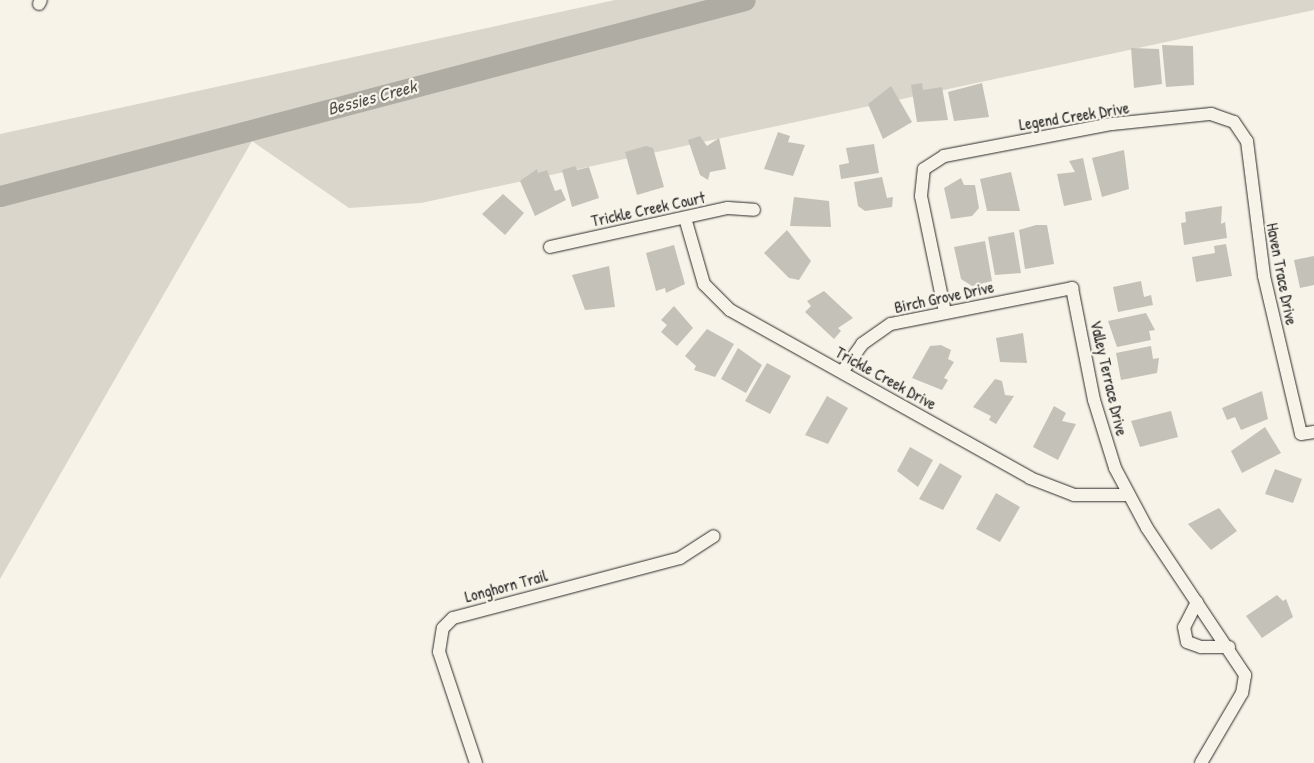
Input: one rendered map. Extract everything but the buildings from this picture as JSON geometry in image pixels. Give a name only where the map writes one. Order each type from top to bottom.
[{"type":"street","name":"Legend Creek Drive","points":[[944,312],[921,196],[924,169],[944,156],[1112,124],[1211,114],[1234,122]]},
{"type":"street","name":"Haven Trace Drive","points":[[1234,122],[1247,141],[1264,276],[1300,434],[1314,432]]},
{"type":"street","name":"Trickle Creek Court","points":[[550,247],[728,208],[754,210]]},
{"type":"street","name":"Trickle Creek Drive","points":[[685,218],[699,272],[710,294],[730,310],[1046,485],[1089,497],[1127,494]]},
{"type":"street","name":"Birch Grove Drive","points":[[842,372],[876,333],[891,324],[1072,288]]},
{"type":"street","name":"Valley Terrace Drive","points":[[1072,288],[1094,400],[1127,494],[1243,668],[1245,683],[1201,763]]},
{"type":"street","name":"Longhorn Trail","points":[[476,763],[439,652],[443,628],[453,618],[680,558],[714,536]]},
{"type":"street","points":[[1198,602],[1184,627],[1188,642],[1201,647],[1229,647]]},
{"type":"shaded area","points":[[615,0],[1314,0],[1314,10],[421,203],[349,208],[252,141],[0,579],[0,134]]},
{"type":"waterway","name":"Bessies Creek","points":[[0,196],[745,0]]}]
